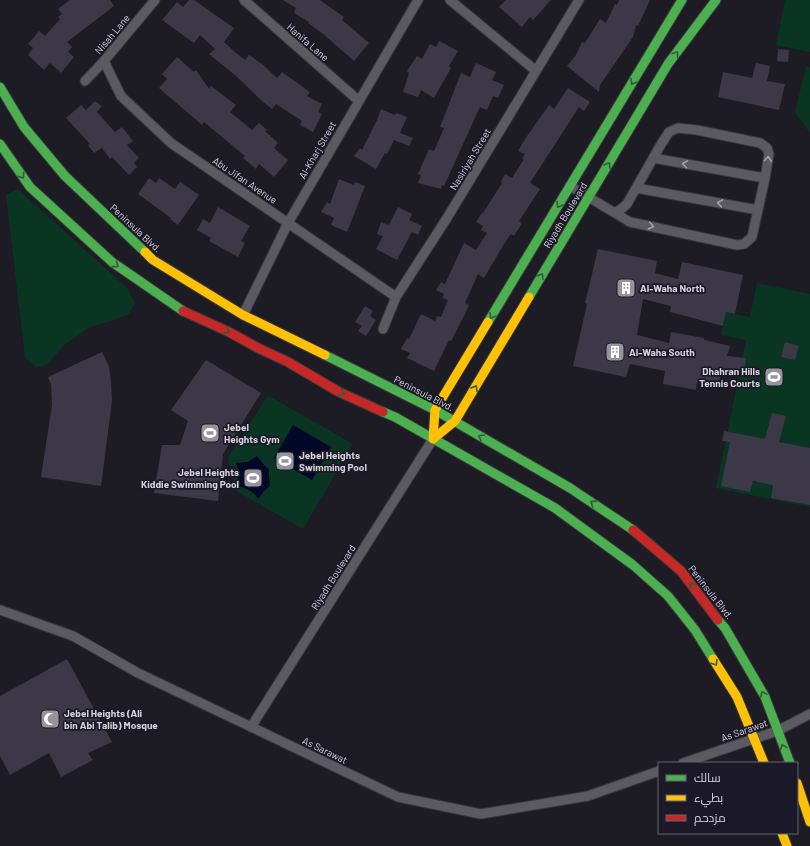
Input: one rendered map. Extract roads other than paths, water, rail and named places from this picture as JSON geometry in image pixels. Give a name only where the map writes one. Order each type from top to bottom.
[{"type":"main road","name":"Riyadh Boulevard","points":[[433,439],[435,410],[682,0]]},
{"type":"main road","name":"Riyadh Boulevard","points":[[433,439],[455,421],[668,64],[716,0]]},
{"type":"main road","name":"Peninsula Blvd.","points":[[0,87],[24,127],[65,176],[153,260],[243,315],[435,410],[570,488],[628,526],[681,571],[725,628],[764,697],[790,762]]},
{"type":"main road","points":[[0,144],[30,187],[112,262],[184,312],[230,332],[258,348],[288,362],[339,392],[395,417],[555,508],[633,565],[668,596],[694,630],[737,697],[764,762]]},
{"type":"main road","points":[[798,786],[810,822]]},
{"type":"main road","points":[[782,834],[787,846]]},
{"type":"street","name":"Nisah Lane","points":[[85,81],[104,61],[155,0]]},
{"type":"street","name":"Hanifa Lane","points":[[244,0],[359,101]]},
{"type":"street","name":"Al-Kharj Street","points":[[243,315],[288,223],[418,0]]},
{"type":"street","points":[[450,0],[536,71]]},
{"type":"street","name":"Nasiriyah Street","points":[[383,330],[396,297],[447,218],[579,0]]},
{"type":"street","name":"Abu Jifan Avenue","points":[[104,61],[121,96],[171,143],[396,297]]},
{"type":"street","points":[[570,186],[630,222],[737,245],[744,244],[752,238],[765,178],[769,154],[767,148],[760,143],[697,130],[678,128],[669,132],[627,204],[615,212]]},
{"type":"street","points":[[653,158],[765,178]]},
{"type":"street","points":[[636,188],[758,210]]},
{"type":"street","name":"Riyadh Boulevard","points":[[251,727],[433,439]]},
{"type":"street","name":"As Sarawat","points":[[0,610],[73,636],[138,673],[398,797],[481,814],[588,796],[658,771]]},
{"type":"street","name":"As Sarawat","points":[[686,762],[754,739],[810,714]]},
{"type":"water","name":"Jebel Heights Swimming Pool","points":[[293,425],[331,447],[312,480],[274,458]]},
{"type":"water","name":"Jebel Heights Kiddie Swimming Pool","points":[[257,456],[269,469],[270,486],[259,498],[257,498],[251,491],[236,485],[238,474],[236,463],[248,462]]},
{"type":"place","name":"Al-Waha North","points":[[626,288]]},
{"type":"place","name":"Al-Waha South","points":[[615,352]]},
{"type":"place","name":"Dhahran Hills Tennis Courts","points":[[774,377]]},
{"type":"place","name":"Jebel Heights Gym","points":[[210,433]]},
{"type":"place","name":"Jebel Heights Swimming Pool","points":[[285,461]]},
{"type":"place","name":"Jebel Heights Kiddie Swimming Pool","points":[[253,478]]},
{"type":"place","name":"Jebel Heights (Ali bin Abi Talib) Mosque","points":[[50,719]]}]
